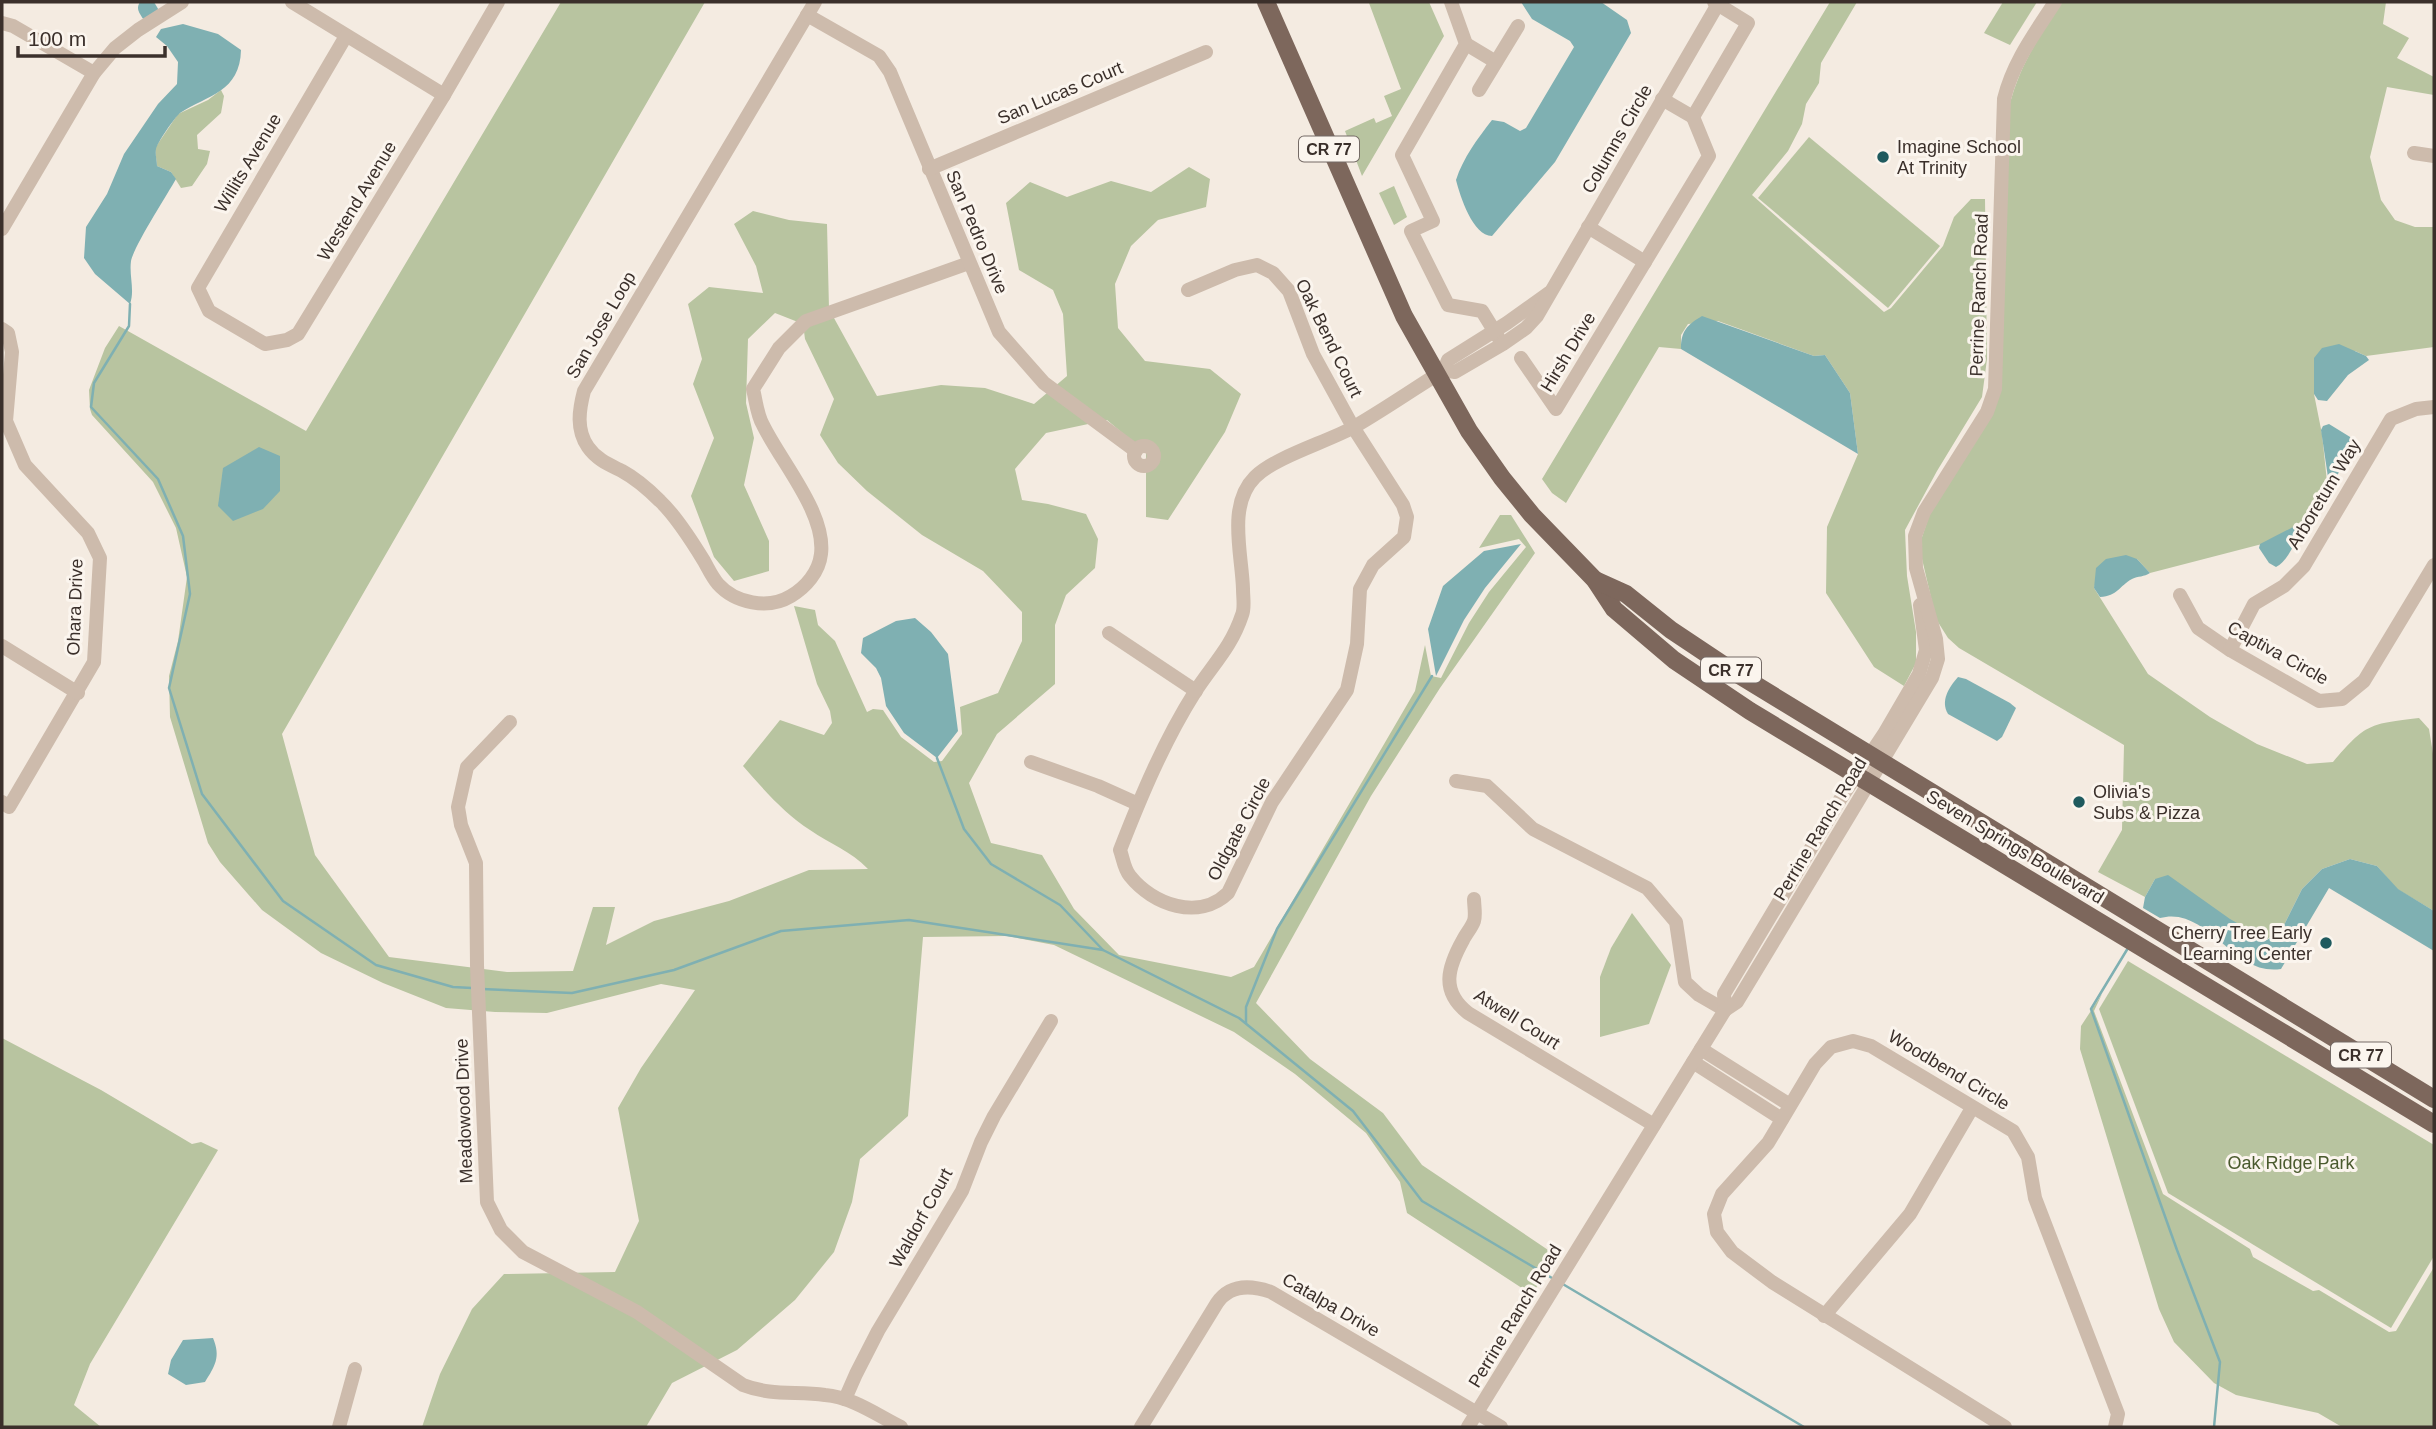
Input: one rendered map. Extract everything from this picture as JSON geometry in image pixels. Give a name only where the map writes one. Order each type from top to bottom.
[{"type":"main road","name":"Seven Springs Boulevard","points":[[1266,2],[1394,294],[1440,373],[1469,431],[1532,515],[1595,580],[1614,609],[1691,672],[1750,711],[1760,710],[1783,716],[1870,769],[2126,913],[2434,1100]]},
{"type":"main road","name":"Seven Springs Boulevard","points":[[1595,580],[1626,594],[1701,651],[1870,769],[2079,909],[2434,1124]]},
{"type":"main road","points":[[2079,909],[2096,905],[2126,913]]},
{"type":"street","points":[[2,229],[94,73],[115,48],[182,2]]},
{"type":"street","points":[[292,2],[444,95]]},
{"type":"street","name":"Westend Avenue","points":[[209,311],[265,344],[287,340],[298,334],[498,2]]},
{"type":"street","points":[[1451,2],[1466,44],[1496,62]]},
{"type":"street","name":"Perrine Ranch Road","points":[[1468,1427],[1701,1049],[1726,1010],[1737,1002],[1870,769],[1928,687],[1938,659],[1934,630],[1919,581],[1913,545],[1919,523],[1987,412],[1995,389],[2004,99],[2009,78],[2019,58],[2056,2]]},
{"type":"street","name":"Columns Circle","points":[[1440,373],[1455,372],[1503,344],[1526,328],[1537,316],[1716,3],[1748,23],[1693,117]]},
{"type":"street","name":"San Pedro Drive","points":[[811,8],[879,56],[890,72],[999,332],[1044,383],[1136,451]]},
{"type":"street","name":"San Jose Loop","points":[[811,8],[584,391],[579,410],[581,433],[589,449],[607,465],[624,472],[662,502],[718,584],[733,596],[751,603],[770,603],[790,597],[807,583],[816,570],[821,556],[821,532],[761,423],[753,389],[779,348],[806,321],[969,263]]},
{"type":"street","points":[[2,23],[13,26],[94,73]]},
{"type":"street","points":[[1479,90],[1518,26]]},
{"type":"street","name":"Willits Avenue","points":[[209,311],[198,288],[203,277],[346,36]]},
{"type":"street","points":[[1466,44],[1402,155],[1433,220],[1411,231],[1448,305],[1482,311],[1503,344]]},
{"type":"street","name":"San Lucas Court","points":[[929,169],[1206,52]]},
{"type":"street","points":[[1662,99],[1693,117]]},
{"type":"street","name":"Hirsh Drive","points":[[1521,358],[1556,409],[1709,156],[1693,117]]},
{"type":"street","points":[[2414,153],[2434,156]]},
{"type":"street","points":[[1588,227],[1645,262]]},
{"type":"street","name":"Oak Bend Court","points":[[1188,290],[1235,270],[1258,265],[1273,273],[1289,291],[1313,354],[1353,428]]},
{"type":"street","name":"Columns Circle","points":[[1440,373],[1448,360],[1549,293]]},
{"type":"street","name":"Ohara Drive","points":[[2,329],[8,333],[12,352],[6,421],[25,465],[88,533],[100,558],[94,662],[9,807],[2,802]]},
{"type":"street","name":"Oldgate Circle","points":[[1353,428],[1403,505],[1407,517],[1404,537],[1373,565],[1360,589],[1357,644],[1347,690],[1272,802],[1228,893],[1217,903],[1186,909],[1142,889],[1128,874],[1120,850],[1163,750],[1195,691],[1228,649],[1243,612],[1238,514],[1245,491],[1254,478],[1267,467],[1353,428],[1440,373]]},
{"type":"street","name":"Arboretum Way","points":[[2230,650],[2255,604],[2284,586],[2304,566],[2391,419],[2416,409],[2434,407]]},
{"type":"street","name":"Captiva Circle","points":[[2180,595],[2198,628],[2230,650],[2319,701],[2342,699],[2364,681],[2434,565]]},
{"type":"street","points":[[1109,633],[1195,691]]},
{"type":"street","points":[[2,646],[78,693]]},
{"type":"street","name":"Meadowood Drive","points":[[510,722],[467,767],[458,807],[461,825],[476,863],[486,1202],[501,1230],[523,1252],[637,1312],[743,1385],[777,1394],[826,1395],[845,1399],[901,1427]]},
{"type":"street","points":[[1031,762],[1138,804]]},
{"type":"street","points":[[1457,781],[1487,786],[1533,830],[1647,888],[1676,922],[1685,982],[1699,995],[1726,1010]]},
{"type":"street","name":"Atwell Court","points":[[1474,899],[1474,920],[1450,969],[1451,992],[1458,1005],[1654,1125]]},
{"type":"street","name":"Waldorf Court","points":[[845,1399],[878,1331],[962,1191],[994,1116],[1051,1021]]},
{"type":"street","name":"Woodbend Circle","points":[[2005,1427],[1772,1282],[1732,1252],[1717,1232],[1714,1214],[1722,1194],[1768,1143],[1815,1064],[1831,1047],[1853,1041],[1871,1046],[2013,1131],[2028,1157],[2035,1198],[2118,1414],[2115,1427]]},
{"type":"street","points":[[1701,1049],[1790,1105]]},
{"type":"street","points":[[1693,1062],[1782,1119]]},
{"type":"street","points":[[1824,1316],[1910,1214],[1972,1108]]},
{"type":"street","name":"Catalpa Drive","points":[[1141,1427],[1217,1303],[1230,1290],[1242,1287],[1257,1287],[1271,1292],[1501,1427]]},
{"type":"street","points":[[339,1427],[355,1369]]},
{"type":"green space","points":[[561,2],[705,2],[282,734],[315,855],[389,957],[507,972],[573,971],[593,907],[615,907],[606,945],[654,921],[729,901],[809,870],[868,869],[855,857],[801,824],[766,792],[743,766],[780,720],[824,735],[832,723],[830,711],[817,684],[794,606],[815,610],[818,625],[835,641],[867,712],[873,709],[883,710],[901,737],[934,762],[942,761],[962,734],[960,707],[998,693],[1022,641],[1022,612],[983,571],[922,535],[867,491],[838,463],[820,435],[834,399],[805,339],[803,324],[775,313],[748,339],[746,403],[754,438],[744,485],[769,541],[769,571],[734,581],[714,557],[691,496],[714,438],[693,384],[702,359],[688,304],[709,287],[763,293],[756,266],[734,224],[753,211],[789,220],[827,224],[829,309],[877,396],[941,385],[985,388],[1034,404],[1067,376],[1063,314],[1053,290],[1019,270],[1006,203],[1030,182],[1067,197],[1111,181],[1151,192],[1189,167],[1210,179],[1206,207],[1158,220],[1131,246],[1115,284],[1118,328],[1145,361],[1210,369],[1241,394],[1225,432],[1168,520],[1146,517],[1146,453],[1107,420],[1046,433],[1015,469],[1022,500],[1086,514],[1098,539],[1095,568],[1066,595],[1055,625],[1055,684],[997,734],[969,783],[991,843],[1042,855],[1074,909],[1119,955],[1231,977],[1254,967],[1415,691],[1425,645],[1431,676],[1441,678],[1469,623],[1489,592],[1526,547],[1519,539],[1479,548],[1500,515],[1511,515],[1535,553],[1440,688],[1371,796],[1256,1003],[1310,1059],[1383,1113],[1422,1165],[1560,1258],[1531,1294],[1407,1213],[1400,1182],[1366,1133],[1295,1074],[1234,1032],[1054,945],[1007,936],[923,937],[908,1116],[860,1159],[852,1202],[834,1252],[795,1300],[737,1350],[672,1383],[646,1427],[422,1427],[440,1374],[472,1309],[504,1274],[615,1272],[639,1221],[618,1108],[641,1068],[695,990],[661,984],[547,1013],[446,1008],[383,983],[321,953],[262,910],[220,862],[208,843],[170,717],[169,676],[178,641],[187,577],[176,528],[153,482],[92,415],[89,390],[105,348],[119,326],[306,431]]},
{"type":"green space","points":[[1429,2],[1444,36],[1362,176],[1345,131],[1374,118],[1376,123],[1392,116],[1384,96],[1401,89],[1369,3]]},
{"type":"green space","points":[[1830,2],[1857,2],[1821,63],[1819,83],[1806,104],[1802,124],[1788,151],[1752,195],[1884,312],[1891,308],[1943,246],[1954,217],[1971,199],[1985,199],[1987,359],[1982,397],[1905,530],[1907,576],[1916,632],[1916,663],[1904,686],[1874,667],[1826,593],[1827,527],[1858,454],[1850,393],[1825,355],[1814,356],[1718,321],[1688,324],[1681,335],[1681,349],[1659,347],[1566,503],[1552,493],[1542,479]]},
{"type":"green space","points":[[2003,2],[2037,2],[2010,45],[1984,33]]},
{"type":"green space","points":[[2062,2],[2386,2],[2383,24],[2409,38],[2397,58],[2434,77],[2434,95],[2387,87],[2370,157],[2381,200],[2395,220],[2415,227],[2434,227],[2434,347],[2366,356],[2355,351],[2314,394],[2327,482],[2301,524],[2262,544],[2150,573],[2137,559],[2097,577],[2094,588],[2148,674],[2210,717],[2257,744],[2307,764],[2333,762],[2353,740],[2379,724],[2419,718],[2429,729],[2434,760],[2434,911],[2397,889],[2377,866],[2350,859],[2322,869],[2302,889],[2282,929],[2266,940],[2155,879],[2145,897],[2098,872],[2122,830],[2124,745],[1959,648],[1948,638],[1936,619],[1919,546],[1929,516],[1999,391],[2009,107],[2024,65]]},
{"type":"green space","points":[[221,90],[224,96],[221,113],[197,135],[198,149],[210,151],[207,164],[192,186],[181,188],[171,172],[157,166],[155,148],[178,114],[208,100]]},
{"type":"green space","points":[[1809,137],[1940,246],[1888,308],[1758,198]]},
{"type":"green space","points":[[1394,186],[1407,217],[1394,225],[1379,193]]},
{"type":"green space","points":[[1632,913],[1671,965],[1649,1024],[1600,1037],[1600,977],[1611,948]]},
{"type":"green space","name":"Oak Ridge Park","points":[[2128,961],[2434,1145],[2434,1256],[2391,1328],[2168,1193],[2099,1009]]},
{"type":"green space","points":[[2102,994],[2094,1011],[2163,1194],[2250,1249],[2253,1257],[2313,1291],[2319,1290],[2389,1332],[2396,1331],[2434,1267],[2434,1427],[2342,1427],[2318,1413],[2236,1395],[2214,1383],[2174,1342],[2159,1309],[2080,1049],[2081,1026]]},
{"type":"green space","points":[[2,1038],[101,1090],[192,1144],[201,1142],[218,1150],[90,1364],[74,1405],[101,1427],[2,1427]]},
{"type":"water","points":[[1521,2],[1601,2],[1627,20],[1631,33],[1555,162],[1492,236],[1479,230],[1468,214],[1456,180],[1459,172],[1471,148],[1492,120],[1504,122],[1520,131],[1526,128],[1574,47],[1570,41],[1532,19]]},
{"type":"water","points":[[183,24],[218,34],[241,50],[239,64],[229,84],[180,113],[157,146],[157,166],[171,172],[176,179],[133,254],[130,304],[95,274],[84,258],[86,227],[107,194],[124,154],[158,104],[177,84],[178,62],[167,46],[156,37],[161,29]]},
{"type":"water","points":[[1702,316],[1814,356],[1825,355],[1850,393],[1858,454],[1681,349],[1686,329]]},
{"type":"water","points":[[2339,344],[2366,356],[2369,360],[2348,375],[2327,401],[2318,400],[2314,394],[2314,358],[2322,348]]},
{"type":"water","points":[[2329,424],[2355,440],[2336,478],[2329,484],[2321,430]]},
{"type":"water","points":[[259,447],[280,456],[280,491],[263,509],[233,521],[218,506],[223,468]]},
{"type":"water","points":[[2295,526],[2300,531],[2287,557],[2276,567],[2269,563],[2259,548],[2260,544]]},
{"type":"water","points":[[1521,544],[1485,588],[1464,620],[1436,676],[1428,629],[1443,586],[1484,551]]},
{"type":"water","points":[[2126,555],[2137,559],[2150,573],[2132,579],[2111,595],[2100,597],[2094,588],[2096,568],[2106,559]]},
{"type":"water","points":[[915,618],[931,632],[948,654],[958,731],[937,758],[904,733],[886,706],[881,678],[876,668],[861,653],[863,638],[896,621]]},
{"type":"water","points":[[1958,677],[2016,708],[2002,737],[1997,741],[1948,714],[1945,699]]},
{"type":"water","points":[[2350,859],[2377,866],[2398,889],[2434,911],[2434,951],[2329,888],[2281,969],[2264,969],[2249,963],[2192,922],[2177,917],[2160,918],[2143,908],[2145,897],[2155,879],[2168,875],[2230,919],[2267,940],[2282,929],[2302,889],[2322,869]]},
{"type":"water","points":[[213,1338],[217,1351],[216,1361],[205,1382],[186,1385],[168,1374],[171,1360],[183,1340]]},
{"type":"waterway","points":[[147,8],[150,13]]},
{"type":"waterway","points":[[130,304],[129,326],[94,383],[91,407],[158,479],[183,536],[190,594],[169,688],[202,794],[283,901],[376,965],[453,987],[472,988]]},
{"type":"waterway","points":[[1246,1023],[1246,1007],[1277,929],[1432,676]]},
{"type":"waterway","points":[[937,758],[964,829],[991,864],[1060,905],[1103,950]]},
{"type":"waterway","points":[[482,989],[572,993],[674,970],[781,931],[909,920],[1103,950],[1239,1018],[1353,1111],[1422,1201],[1552,1278]]},
{"type":"waterway","points":[[2128,948],[2091,1009],[2220,1362],[2214,1427]]},
{"type":"waterway","points":[[1561,1283],[1804,1427]]},
{"type":"place","name":"Imagine School At Trinity","points":[[1883,157]]},
{"type":"place","name":"Olivia's Subs & Pizza","points":[[2079,802]]},
{"type":"place","name":"Cherry Tree Early Learning Center","points":[[2326,943]]}]
